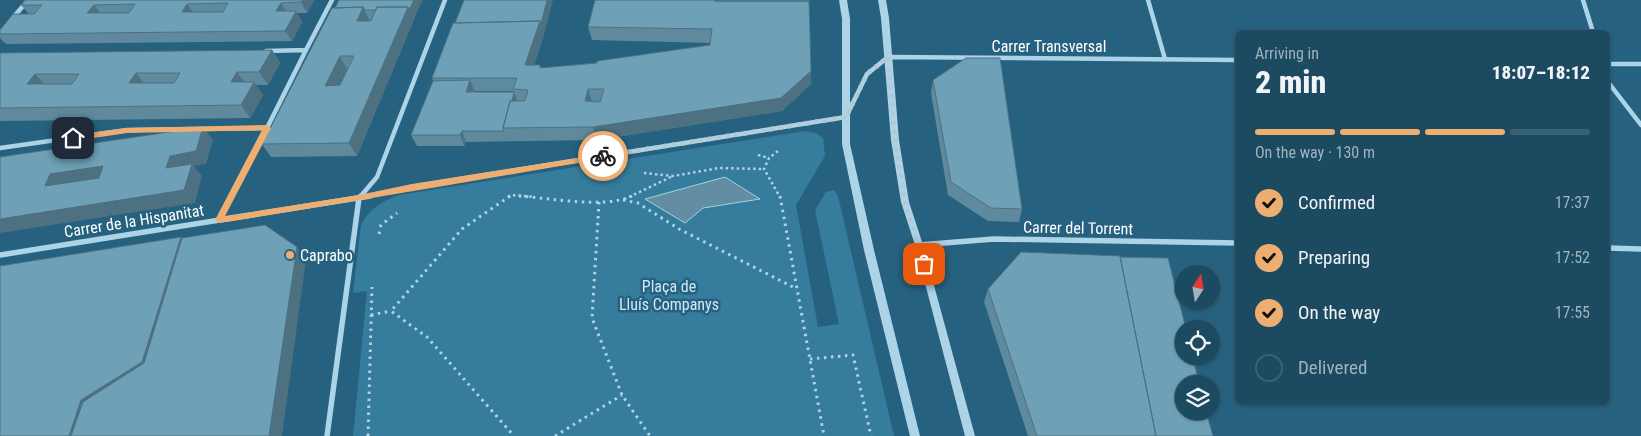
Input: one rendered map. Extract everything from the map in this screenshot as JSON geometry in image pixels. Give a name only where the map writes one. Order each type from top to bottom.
[{"type":"street","points":[[6,26],[28,0]]},
{"type":"street","points":[[219,220],[332,0]]},
{"type":"street","points":[[327,436],[359,198],[377,177],[445,0]]},
{"type":"street","points":[[843,0],[846,19],[846,144],[914,436]]},
{"type":"street","points":[[882,0],[895,140],[904,193],[970,436]]},
{"type":"street","points":[[1148,0],[1165,59]]},
{"type":"street","points":[[1583,0],[1592,30]]},
{"type":"street","points":[[257,51],[306,50]]},
{"type":"street","points":[[846,117],[867,74],[888,57]]},
{"type":"street","name":"Carrer Transversal","points":[[888,57],[1235,60]]},
{"type":"street","points":[[1610,64],[1641,64]]},
{"type":"street","points":[[1610,85],[1641,125]]},
{"type":"street","name":"Carrer de la Hispanitat","points":[[0,255],[359,198],[421,185],[846,117]]},
{"type":"street","points":[[0,148],[127,130],[267,128]]},
{"type":"street","name":"Carrer del Torrent","points":[[919,245],[994,239],[1235,243]]},
{"type":"street","points":[[1610,248],[1641,249]]},
{"type":"path","points":[[784,146],[769,158],[764,169],[781,198],[824,436]]},
{"type":"path","points":[[759,155],[769,158]]},
{"type":"path","points":[[623,200],[673,176]]},
{"type":"path","points":[[371,315],[391,311],[462,229],[511,195],[599,202],[623,200],[638,203],[679,229],[797,289]]},
{"type":"path","points":[[599,202],[592,318],[622,395],[650,436]]},
{"type":"path","points":[[377,240],[381,225]]},
{"type":"path","points":[[368,436],[372,285]]},
{"type":"path","points":[[391,311],[427,337],[514,436]]},
{"type":"path","points":[[810,359],[853,355],[871,436]]},
{"type":"path","points":[[555,436],[622,395]]},
{"type":"green space","name":"Plaça de Lluís Companys","points":[[805,131],[816,133],[823,138],[825,156],[796,205],[818,327],[839,324],[815,210],[826,192],[834,190],[838,196],[894,436],[353,436],[367,291],[353,293],[361,225],[368,214],[377,206],[399,195]]},
{"type":"shaded area","points":[[725,177],[760,199],[703,208],[685,223],[645,199]]},
{"type":"building","points":[[26,0],[303,0],[301,2],[281,3],[276,11],[296,11],[285,31],[0,34],[0,30],[13,14],[34,14],[42,5],[21,5]],"holes":[[[228,3],[223,12],[182,12],[187,4]],[[135,4],[129,13],[87,13],[94,5]]]},
{"type":"building","points":[[339,0],[414,0],[409,10],[408,7],[377,7],[376,10],[365,10],[363,7],[335,8]]},
{"type":"building","points":[[464,0],[547,0],[541,24],[540,21],[455,23]]},
{"type":"building","points":[[595,0],[809,1],[811,71],[781,98],[593,127],[503,128],[510,101],[525,101],[528,90],[513,89],[517,78],[432,78],[453,23],[540,21],[525,65],[540,65],[540,68],[597,63],[597,61],[710,45],[712,29],[588,27]],"holes":[[[588,89],[604,89],[600,102],[585,101]]]},
{"type":"building","points":[[809,0],[809,1],[715,1]]},
{"type":"building","points":[[363,7],[357,21],[371,21],[377,7],[408,7],[349,143],[262,144],[332,8]],"holes":[[[340,56],[354,56],[340,85],[325,86]]]},
{"type":"building","points":[[272,50],[259,72],[237,72],[231,82],[254,82],[241,105],[0,108],[0,53]],"holes":[[[136,73],[180,73],[174,83],[129,83]],[[35,74],[79,74],[72,84],[27,84]]]},
{"type":"building","points":[[966,58],[1000,58],[1022,209],[991,208],[951,182],[933,80]]},
{"type":"building","points":[[470,80],[466,92],[514,92],[503,128],[504,131],[462,131],[460,135],[411,135],[433,81]]},
{"type":"building","points":[[203,127],[196,151],[170,156],[166,168],[192,164],[184,190],[0,219],[0,157]],"holes":[[[103,166],[99,178],[45,186],[50,174]]]},
{"type":"building","points":[[265,225],[297,247],[269,436],[71,436],[83,402],[144,363],[182,238]]},
{"type":"building","points":[[181,237],[142,362],[81,400],[69,436],[0,436],[0,266]]},
{"type":"building","points":[[1021,252],[1120,256],[1156,436],[1037,436],[988,289]]},
{"type":"building","points":[[1120,257],[1168,258],[1175,286],[1175,310],[1181,310],[1184,320],[1175,320],[1175,365],[1195,365],[1197,375],[1175,375],[1175,420],[1209,420],[1213,436],[1156,436]]},
{"type":"way so far","points":[[603,156],[846,117],[867,74],[888,57],[895,140],[905,202],[924,264]]},
{"type":"place","name":"Caprabo","points":[[290,255]]},
{"type":"route","points":[[73,138],[127,130],[267,128],[219,220],[603,156]]}]
